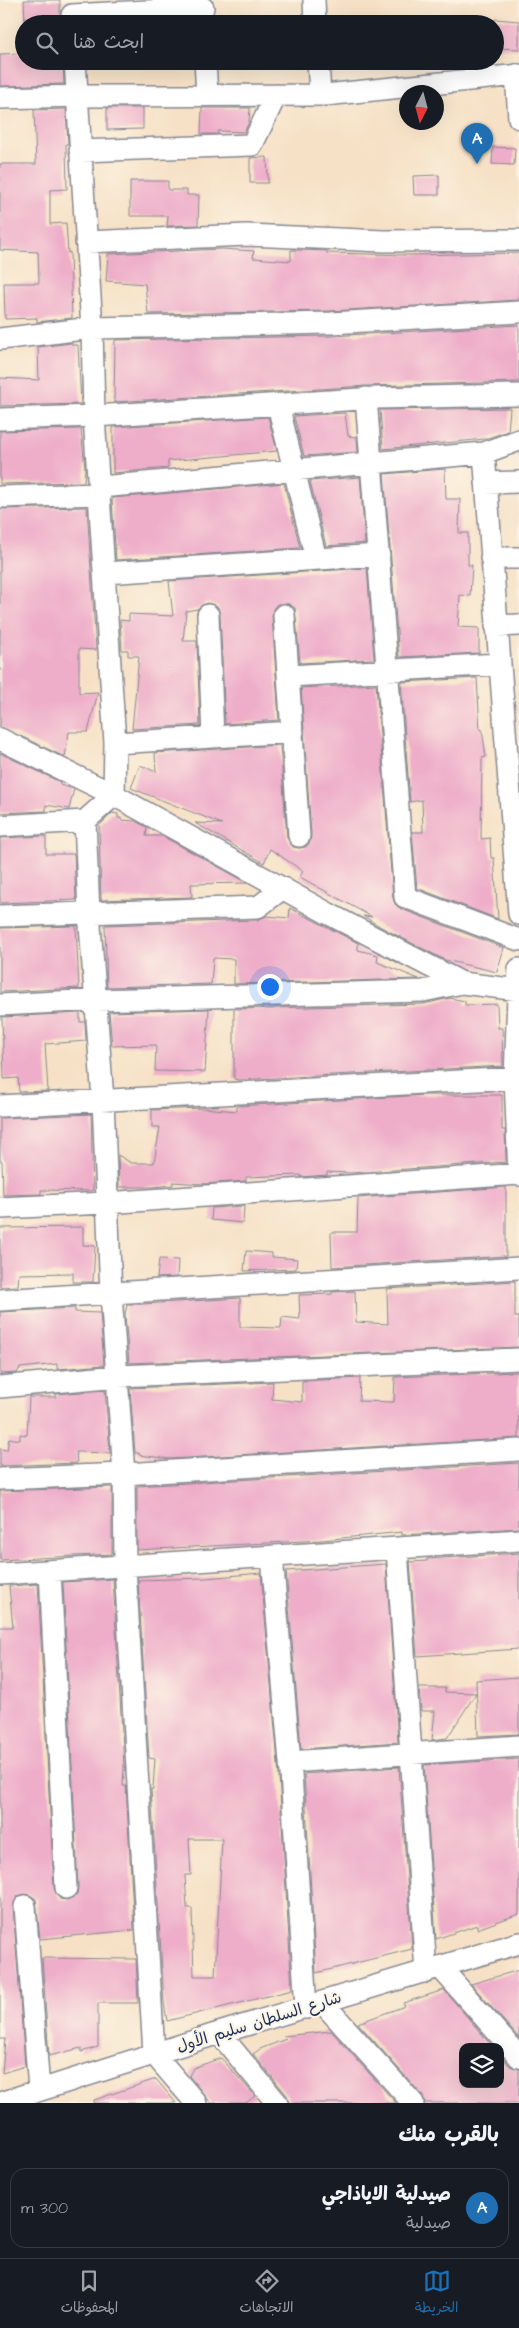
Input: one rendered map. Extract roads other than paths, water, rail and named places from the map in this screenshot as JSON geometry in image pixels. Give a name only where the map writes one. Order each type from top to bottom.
[{"type":"street","points":[[314,0],[315,15]]},
{"type":"street","points":[[72,13],[203,11]]},
{"type":"street","points":[[0,826],[85,821],[114,795],[115,743],[94,416],[92,328],[76,70]]},
{"type":"street","points":[[206,70],[207,96]]},
{"type":"street","points":[[319,70],[320,95]]},
{"type":"street","points":[[0,98],[320,95],[518,75],[519,118]]},
{"type":"street","points":[[80,151],[252,145],[276,95]]},
{"type":"street","points":[[86,242],[247,235],[384,241],[519,240]]},
{"type":"street","points":[[0,339],[92,328],[331,323],[519,312]]},
{"type":"street","points":[[0,419],[278,406],[366,398],[519,395]]},
{"type":"street","points":[[366,398],[405,897],[519,940]]},
{"type":"street","points":[[278,406],[316,559]]},
{"type":"street","points":[[0,497],[100,490],[484,453],[519,440]]},
{"type":"street","points":[[484,453],[499,664],[511,721],[518,902]]},
{"type":"street","points":[[486,482],[519,482]]},
{"type":"street","points":[[104,573],[379,555]]},
{"type":"street","points":[[491,558],[519,558]]},
{"type":"street","points":[[284,615],[299,836]]},
{"type":"street","points":[[208,616],[214,737]]},
{"type":"street","points":[[496,626],[519,625]]},
{"type":"street","points":[[289,676],[499,664]]},
{"type":"street","points":[[115,743],[293,732]]},
{"type":"street","points":[[0,739],[114,795],[462,983]]},
{"type":"street","points":[[85,821],[88,912],[103,1100],[111,1294],[124,1474],[125,1567],[154,2054],[196,2103]]},
{"type":"street","points":[[0,916],[258,908],[283,888]]},
{"type":"street","points":[[0,1005],[95,1000],[423,991],[462,983],[518,983],[515,1078],[519,1174],[106,1203],[0,1208]]},
{"type":"street","points":[[0,1106],[515,1078]]},
{"type":"street","points":[[0,1300],[519,1268]]},
{"type":"street","points":[[0,1387],[118,1376],[519,1359]]},
{"type":"street","points":[[0,1480],[519,1450]]},
{"type":"street","points":[[0,1574],[519,1540]]},
{"type":"street","points":[[397,1549],[410,1754],[434,1970],[519,2057]]},
{"type":"street","points":[[272,1557],[290,1762],[315,2005],[413,2103]]},
{"type":"street","points":[[50,1571],[66,1888]]},
{"type":"street","points":[[290,1762],[519,1746]]},
{"type":"street","points":[[25,1906],[39,2090]]},
{"type":"street","name":"شارع السلطان سليم الأول","points":[[10,2102],[39,2090],[219,2033],[519,1943]]},
{"type":"street","points":[[219,2033],[277,2103]]},
{"type":"place","name":"صيدلية الاياذاجي","points":[[477,164]]}]
